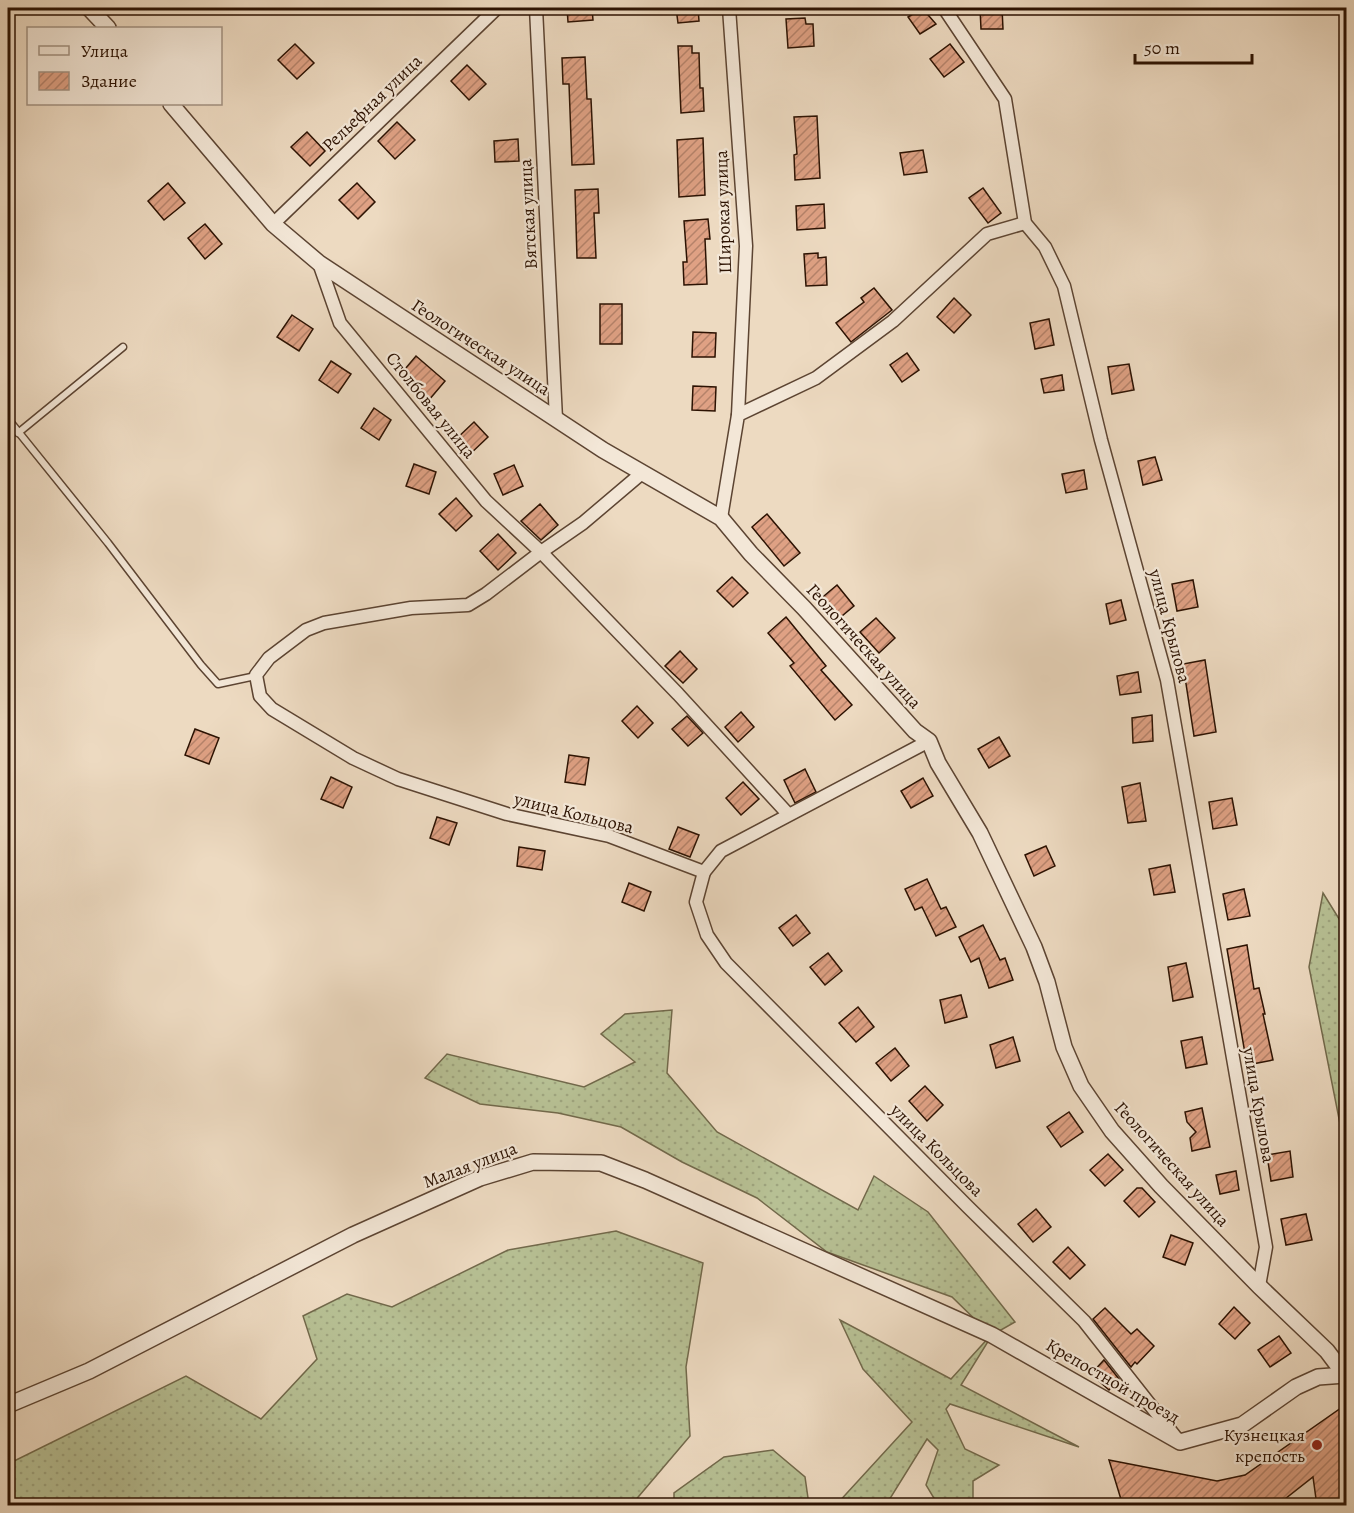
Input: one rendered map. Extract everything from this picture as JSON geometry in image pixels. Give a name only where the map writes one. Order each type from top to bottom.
[{"type":"street","points":[[89,8],[107,27]]},
{"type":"street","name":"Рельефная улица","points":[[273,224],[496,8]]},
{"type":"street","name":"Вятская улица","points":[[536,8],[556,419]]},
{"type":"street","name":"Широкая улица","points":[[721,518],[738,415],[746,246],[729,8]]},
{"type":"street","points":[[738,415],[816,378],[893,321],[987,234],[1025,223],[1005,99],[944,8]]},
{"type":"street","name":"Геологическая улица","points":[[172,105],[273,224],[320,263],[556,419],[642,473],[721,518],[751,554],[804,608],[901,716],[915,731],[929,741],[938,763],[980,833],[1034,947],[1047,982],[1064,1047],[1081,1086],[1112,1131],[1161,1186],[1259,1286],[1327,1350],[1346,1376]]},
{"type":"street","name":"улица Крылова","points":[[1025,223],[1045,247],[1064,286],[1101,440],[1167,680],[1266,1247],[1259,1286]]},
{"type":"street","name":"Столбовая улица","points":[[320,263],[340,323],[486,501],[541,552],[678,694],[788,814]]},
{"type":"street","points":[[256,675],[269,657],[306,630],[324,624],[411,608],[468,605],[584,524],[642,473]]},
{"type":"street","name":"улица Кольцова","points":[[256,675],[260,696],[272,709],[353,758],[398,779],[507,814],[609,836],[704,872],[696,902],[707,935],[726,963],[1084,1321],[1180,1442]]},
{"type":"street","points":[[704,872],[721,851],[929,741]]},
{"type":"street","name":"Малая улица","points":[[8,1406],[89,1371],[353,1235],[480,1178],[533,1162],[601,1163],[656,1185],[992,1335]]},
{"type":"street","name":"Крепостной проезд","points":[[992,1335],[1180,1442],[1242,1425],[1296,1387],[1318,1377],[1346,1376]]},
{"type":"lane","points":[[18,434],[123,347]]},
{"type":"lane","points":[[8,419],[218,684],[256,675]]},
{"type":"green space","points":[[1323,893],[1346,930],[1346,1154],[1309,967]]},
{"type":"green space","points":[[672,1010],[667,1073],[717,1132],[858,1210],[874,1176],[928,1212],[1015,1322],[992,1335],[961,1385],[1079,1447],[950,1404],[946,1409],[965,1449],[999,1465],[973,1481],[973,1505],[938,1505],[926,1485],[938,1450],[927,1439],[886,1505],[836,1505],[912,1422],[863,1369],[840,1320],[951,1379],[991,1335],[952,1297],[827,1252],[757,1198],[682,1162],[621,1127],[558,1113],[480,1104],[425,1078],[447,1054],[584,1087],[635,1062],[601,1034],[625,1014]]},
{"type":"green space","points":[[616,1231],[703,1263],[686,1367],[690,1436],[633,1503],[625,1506],[8,1505],[8,1464],[186,1376],[261,1419],[317,1359],[303,1316],[347,1294],[392,1307],[508,1250]]},
{"type":"green space","points":[[773,1450],[805,1477],[809,1505],[674,1505],[674,1493],[724,1457]]},
{"type":"building","points":[[567,8],[592,8],[593,20],[568,22]]},
{"type":"building","points":[[676,8],[698,8],[699,21],[678,23]]},
{"type":"building","points":[[922,8],[936,24],[920,34],[908,17]]},
{"type":"building","points":[[980,8],[1002,8],[1003,29],[981,29]]},
{"type":"building","points":[[805,18],[806,24],[813,24],[814,46],[788,48],[786,19]]},
{"type":"building","points":[[295,44],[314,63],[297,79],[278,60]]},
{"type":"building","points":[[950,44],[964,62],[944,77],[930,59]]},
{"type":"building","points":[[678,46],[692,46],[692,53],[699,53],[700,88],[703,88],[704,111],[681,113]]},
{"type":"building","points":[[585,57],[587,99],[591,99],[594,164],[572,165],[569,84],[563,84],[562,58]]},
{"type":"building","points":[[467,65],[486,84],[469,100],[451,81]]},
{"type":"building","points":[[817,116],[820,178],[795,180],[794,155],[797,154],[794,117]]},
{"type":"building","points":[[397,122],[415,140],[395,159],[378,141]]},
{"type":"building","points":[[307,132],[325,151],[310,166],[291,147]]},
{"type":"building","points":[[703,138],[705,195],[679,197],[677,140]]},
{"type":"building","points":[[518,139],[519,161],[495,162],[494,141]]},
{"type":"building","points":[[923,150],[927,172],[904,175],[900,153]]},
{"type":"building","points":[[168,183],[185,203],[164,220],[148,201]]},
{"type":"building","points":[[357,183],[375,202],[358,219],[339,200]]},
{"type":"building","points":[[983,188],[1001,213],[988,223],[969,198]]},
{"type":"building","points":[[598,189],[599,213],[594,213],[596,258],[577,258],[575,190]]},
{"type":"building","points":[[824,204],[825,228],[797,230],[796,206]]},
{"type":"building","points":[[708,219],[710,239],[705,239],[707,284],[684,285],[683,262],[687,262],[684,221]]},
{"type":"building","points":[[205,224],[222,244],[205,259],[188,238]]},
{"type":"building","points":[[818,253],[818,258],[826,257],[827,285],[806,286],[804,254]]},
{"type":"building","points":[[874,288],[892,310],[851,342],[836,323],[864,302],[861,298]]},
{"type":"building","points":[[954,298],[971,315],[954,333],[937,317]]},
{"type":"building","points":[[600,304],[622,304],[622,344],[600,344]]},
{"type":"building","points":[[292,315],[313,329],[299,351],[277,337]]},
{"type":"building","points":[[1049,319],[1054,345],[1035,349],[1030,323]]},
{"type":"building","points":[[693,332],[716,333],[715,357],[692,357]]},
{"type":"building","points":[[907,353],[919,370],[902,382],[890,365]]},
{"type":"building","points":[[416,356],[445,381],[429,400],[400,375]]},
{"type":"building","points":[[331,361],[351,374],[338,393],[319,380]]},
{"type":"building","points":[[1129,364],[1134,390],[1112,394],[1108,367]]},
{"type":"building","points":[[1062,375],[1064,390],[1044,393],[1041,379]]},
{"type":"building","points":[[693,386],[716,387],[715,411],[692,410]]},
{"type":"building","points":[[374,408],[391,420],[379,440],[361,428]]},
{"type":"building","points":[[474,422],[488,437],[467,457],[453,442]]},
{"type":"building","points":[[1155,457],[1162,480],[1143,485],[1138,461]]},
{"type":"building","points":[[414,464],[436,472],[429,494],[406,486]]},
{"type":"building","points":[[514,465],[523,486],[503,495],[494,474]]},
{"type":"building","points":[[1084,470],[1087,489],[1066,493],[1062,474]]},
{"type":"building","points":[[456,498],[472,516],[456,531],[439,514]]},
{"type":"building","points":[[540,504],[558,525],[541,540],[521,521]]},
{"type":"building","points":[[767,514],[800,553],[784,566],[752,527]]},
{"type":"building","points":[[498,534],[516,553],[498,570],[480,551]]},
{"type":"building","points":[[732,577],[748,593],[733,607],[717,591]]},
{"type":"building","points":[[1193,580],[1198,607],[1177,611],[1172,584]]},
{"type":"building","points":[[837,585],[854,606],[836,621],[818,601]]},
{"type":"building","points":[[1121,600],[1126,620],[1110,624],[1106,604]]},
{"type":"building","points":[[786,617],[826,666],[821,670],[852,705],[835,720],[790,666],[794,663],[768,633]]},
{"type":"building","points":[[876,618],[895,638],[879,653],[860,632]]},
{"type":"building","points":[[680,651],[697,669],[683,683],[665,666]]},
{"type":"building","points":[[1205,660],[1216,732],[1194,736],[1183,664]]},
{"type":"building","points":[[1138,672],[1141,692],[1120,695],[1117,676]]},
{"type":"building","points":[[637,706],[653,723],[638,738],[622,721]]},
{"type":"building","points":[[741,712],[754,727],[738,742],[725,727]]},
{"type":"building","points":[[1152,715],[1153,741],[1133,743],[1132,718]]},
{"type":"building","points":[[687,716],[703,733],[688,746],[672,729]]},
{"type":"building","points":[[195,729],[219,738],[209,764],[185,755]]},
{"type":"building","points":[[999,737],[1010,756],[989,768],[978,749]]},
{"type":"building","points":[[569,755],[589,758],[585,785],[565,782]]},
{"type":"building","points":[[805,769],[816,792],[795,803],[784,780]]},
{"type":"building","points":[[331,777],[352,787],[343,808],[321,799]]},
{"type":"building","points":[[923,778],[933,796],[911,808],[901,791]]},
{"type":"building","points":[[743,782],[759,799],[741,815],[726,798]]},
{"type":"building","points":[[1140,783],[1146,821],[1128,823],[1122,787]]},
{"type":"building","points":[[1232,798],[1237,825],[1213,829],[1209,802]]},
{"type":"building","points":[[437,817],[457,823],[449,845],[430,838]]},
{"type":"building","points":[[678,827],[699,835],[690,857],[669,849]]},
{"type":"building","points":[[1046,846],[1055,866],[1034,876],[1025,855]]},
{"type":"building","points":[[519,847],[545,851],[542,870],[517,866]]},
{"type":"building","points":[[1170,865],[1175,892],[1154,895],[1149,869]]},
{"type":"building","points":[[927,879],[941,909],[946,907],[956,927],[936,936],[922,907],[915,910],[905,889]]},
{"type":"building","points":[[629,883],[651,892],[644,911],[622,902]]},
{"type":"building","points":[[1244,889],[1250,916],[1228,920],[1223,894]]},
{"type":"building","points":[[796,915],[810,933],[793,946],[779,928]]},
{"type":"building","points":[[983,925],[1000,960],[1005,958],[1013,980],[989,988],[979,958],[971,962],[959,937]]},
{"type":"building","points":[[1247,945],[1254,989],[1259,988],[1273,1060],[1247,1065],[1227,949]]},
{"type":"building","points":[[828,953],[842,971],[825,985],[810,967]]},
{"type":"building","points":[[1186,963],[1193,997],[1173,1001],[1168,967]]},
{"type":"building","points":[[961,995],[967,1017],[945,1023],[940,1000]]},
{"type":"building","points":[[858,1007],[874,1027],[856,1042],[839,1023]]},
{"type":"building","points":[[1013,1037],[1020,1061],[996,1068],[990,1045]]},
{"type":"building","points":[[1202,1037],[1207,1064],[1186,1068],[1181,1041]]},
{"type":"building","points":[[895,1048],[909,1066],[891,1081],[876,1063]]},
{"type":"building","points":[[925,1086],[943,1105],[927,1121],[909,1101]]},
{"type":"building","points":[[1202,1108],[1210,1147],[1192,1151],[1190,1138],[1196,1132],[1187,1122],[1185,1112]]},
{"type":"building","points":[[1069,1112],[1083,1132],[1061,1147],[1047,1127]]},
{"type":"building","points":[[1290,1151],[1293,1177],[1271,1181],[1267,1155]]},
{"type":"building","points":[[1108,1154],[1123,1170],[1105,1186],[1090,1170]]},
{"type":"building","points":[[1236,1171],[1239,1190],[1220,1194],[1216,1175]]},
{"type":"building","points":[[1137,1188],[1142,1188],[1155,1202],[1139,1217],[1124,1201]]},
{"type":"building","points":[[1036,1209],[1051,1227],[1033,1242],[1018,1224]]},
{"type":"building","points":[[1306,1214],[1312,1240],[1286,1245],[1281,1219]]},
{"type":"building","points":[[1171,1235],[1193,1243],[1185,1265],[1163,1257]]},
{"type":"building","points":[[1068,1247],[1085,1265],[1070,1279],[1053,1262]]},
{"type":"building","points":[[1234,1307],[1250,1323],[1235,1339],[1219,1324]]},
{"type":"building","points":[[1105,1308],[1131,1334],[1137,1329],[1154,1346],[1137,1364],[1135,1362],[1131,1367],[1093,1319]]},
{"type":"building","points":[[1279,1336],[1291,1353],[1270,1367],[1258,1350]]},
{"type":"building","points":[[1104,1360],[1119,1379],[1109,1390],[1091,1374]]},
{"type":"building","name":"Кузнецкая крепость","points":[[1341,1408],[1347,1431],[1347,1506],[1317,1506],[1313,1477],[1276,1506],[1257,1506],[1253,1503],[1245,1506],[1123,1506],[1109,1460],[1217,1481],[1245,1475]]},
{"type":"place","name":"Кузнецкая крепость","points":[[1317,1445]]}]
